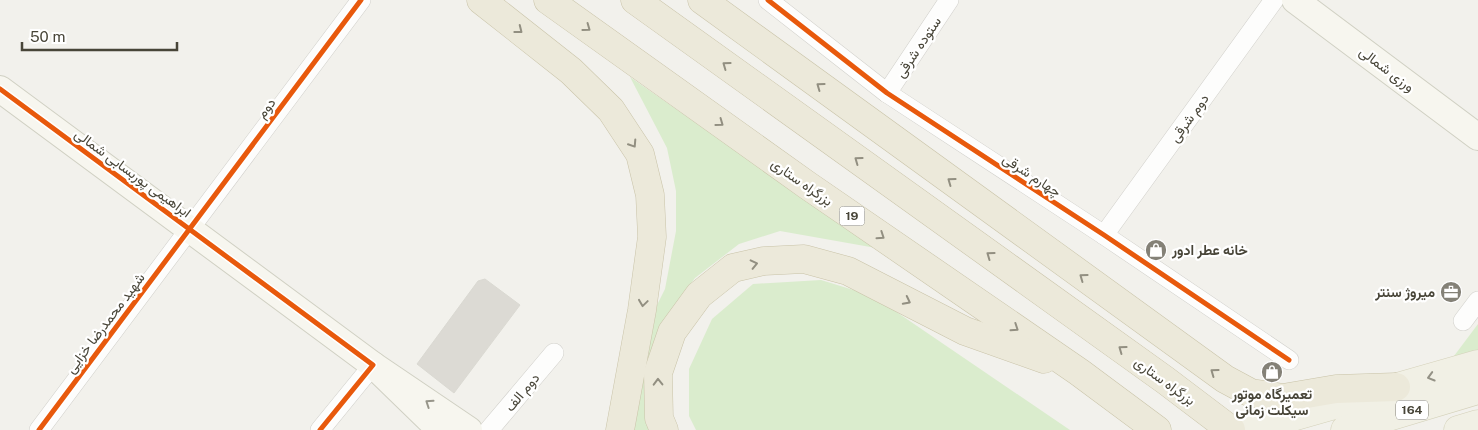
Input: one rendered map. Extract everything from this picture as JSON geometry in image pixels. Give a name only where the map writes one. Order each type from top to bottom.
[{"type":"highway","points":[[481,0],[571,71],[611,110],[640,154],[650,195],[652,238],[642,310],[620,430]]},
{"type":"highway","name":"بزرگراه ستاری","points":[[548,0],[807,186],[1079,372],[1157,430]]},
{"type":"highway","name":"بزرگراه ستاری","points":[[635,0],[1165,380],[1231,430]]},
{"type":"highway","points":[[702,0],[1225,380],[1251,393],[1282,398],[1336,389],[1396,387]]},
{"type":"highway","points":[[664,430],[659,418],[658,373],[672,332],[699,295],[733,268],[764,262],[804,259],[848,271],[965,332],[1079,372]]},
{"type":"main road","points":[[1247,430],[1478,364]]},
{"type":"main road","name":"164","points":[[1345,430],[1478,390]]},
{"type":"main road","points":[[1458,430],[1478,424]]},
{"type":"street","name":"دوم","points":[[190,229],[361,0]]},
{"type":"street","name":"چهارم شرقی","points":[[768,0],[887,93],[1104,235],[1289,360]]},
{"type":"street","name":"ستوده شرقی","points":[[887,93],[950,0]]},
{"type":"street","name":"دوم شرقی","points":[[1104,235],[1274,0]]},
{"type":"street","name":"ورزی شمالی","points":[[1295,0],[1478,137]]},
{"type":"street","name":"ابراهیمی پوربسابی شمالی","points":[[0,89],[373,365],[469,430]]},
{"type":"street","name":"شهید محمدرضا خزایی","points":[[38,430],[190,229]]},
{"type":"street","points":[[1463,321],[1478,301]]},
{"type":"street","name":"دوم الف","points":[[489,430],[554,353]]},
{"type":"street","name":"ابراهیمی پوربسابی شمالی","points":[[373,365],[440,430]]},
{"type":"street","points":[[320,430],[373,365]]},
{"type":"green space","points":[[630,77],[876,248],[780,231],[739,244],[695,278],[668,314],[653,356],[648,405],[648,430],[630,430],[649,321],[665,289],[676,231],[676,191],[667,148]]},
{"type":"green space","points":[[821,280],[873,296],[1070,430],[696,430],[689,416],[689,369],[712,319],[753,284]]},
{"type":"green space","points":[[1478,324],[1478,352],[1451,360]]},
{"type":"building","points":[[485,279],[520,305],[454,393],[417,364],[478,281]]},
{"type":"cycle path","points":[[39,430],[361,0]]},
{"type":"cycle path","points":[[768,0],[887,93],[1104,235],[1289,360]]},
{"type":"cycle path","points":[[0,89],[373,365],[320,430]]},
{"type":"place","name":"خانه عطر ادور","points":[[1156,250]]},
{"type":"place","name":"میروژ سنتر","points":[[1451,292]]},
{"type":"place","name":"تعمیرگاه موتور سیکلت زمانی","points":[[1272,372]]}]
